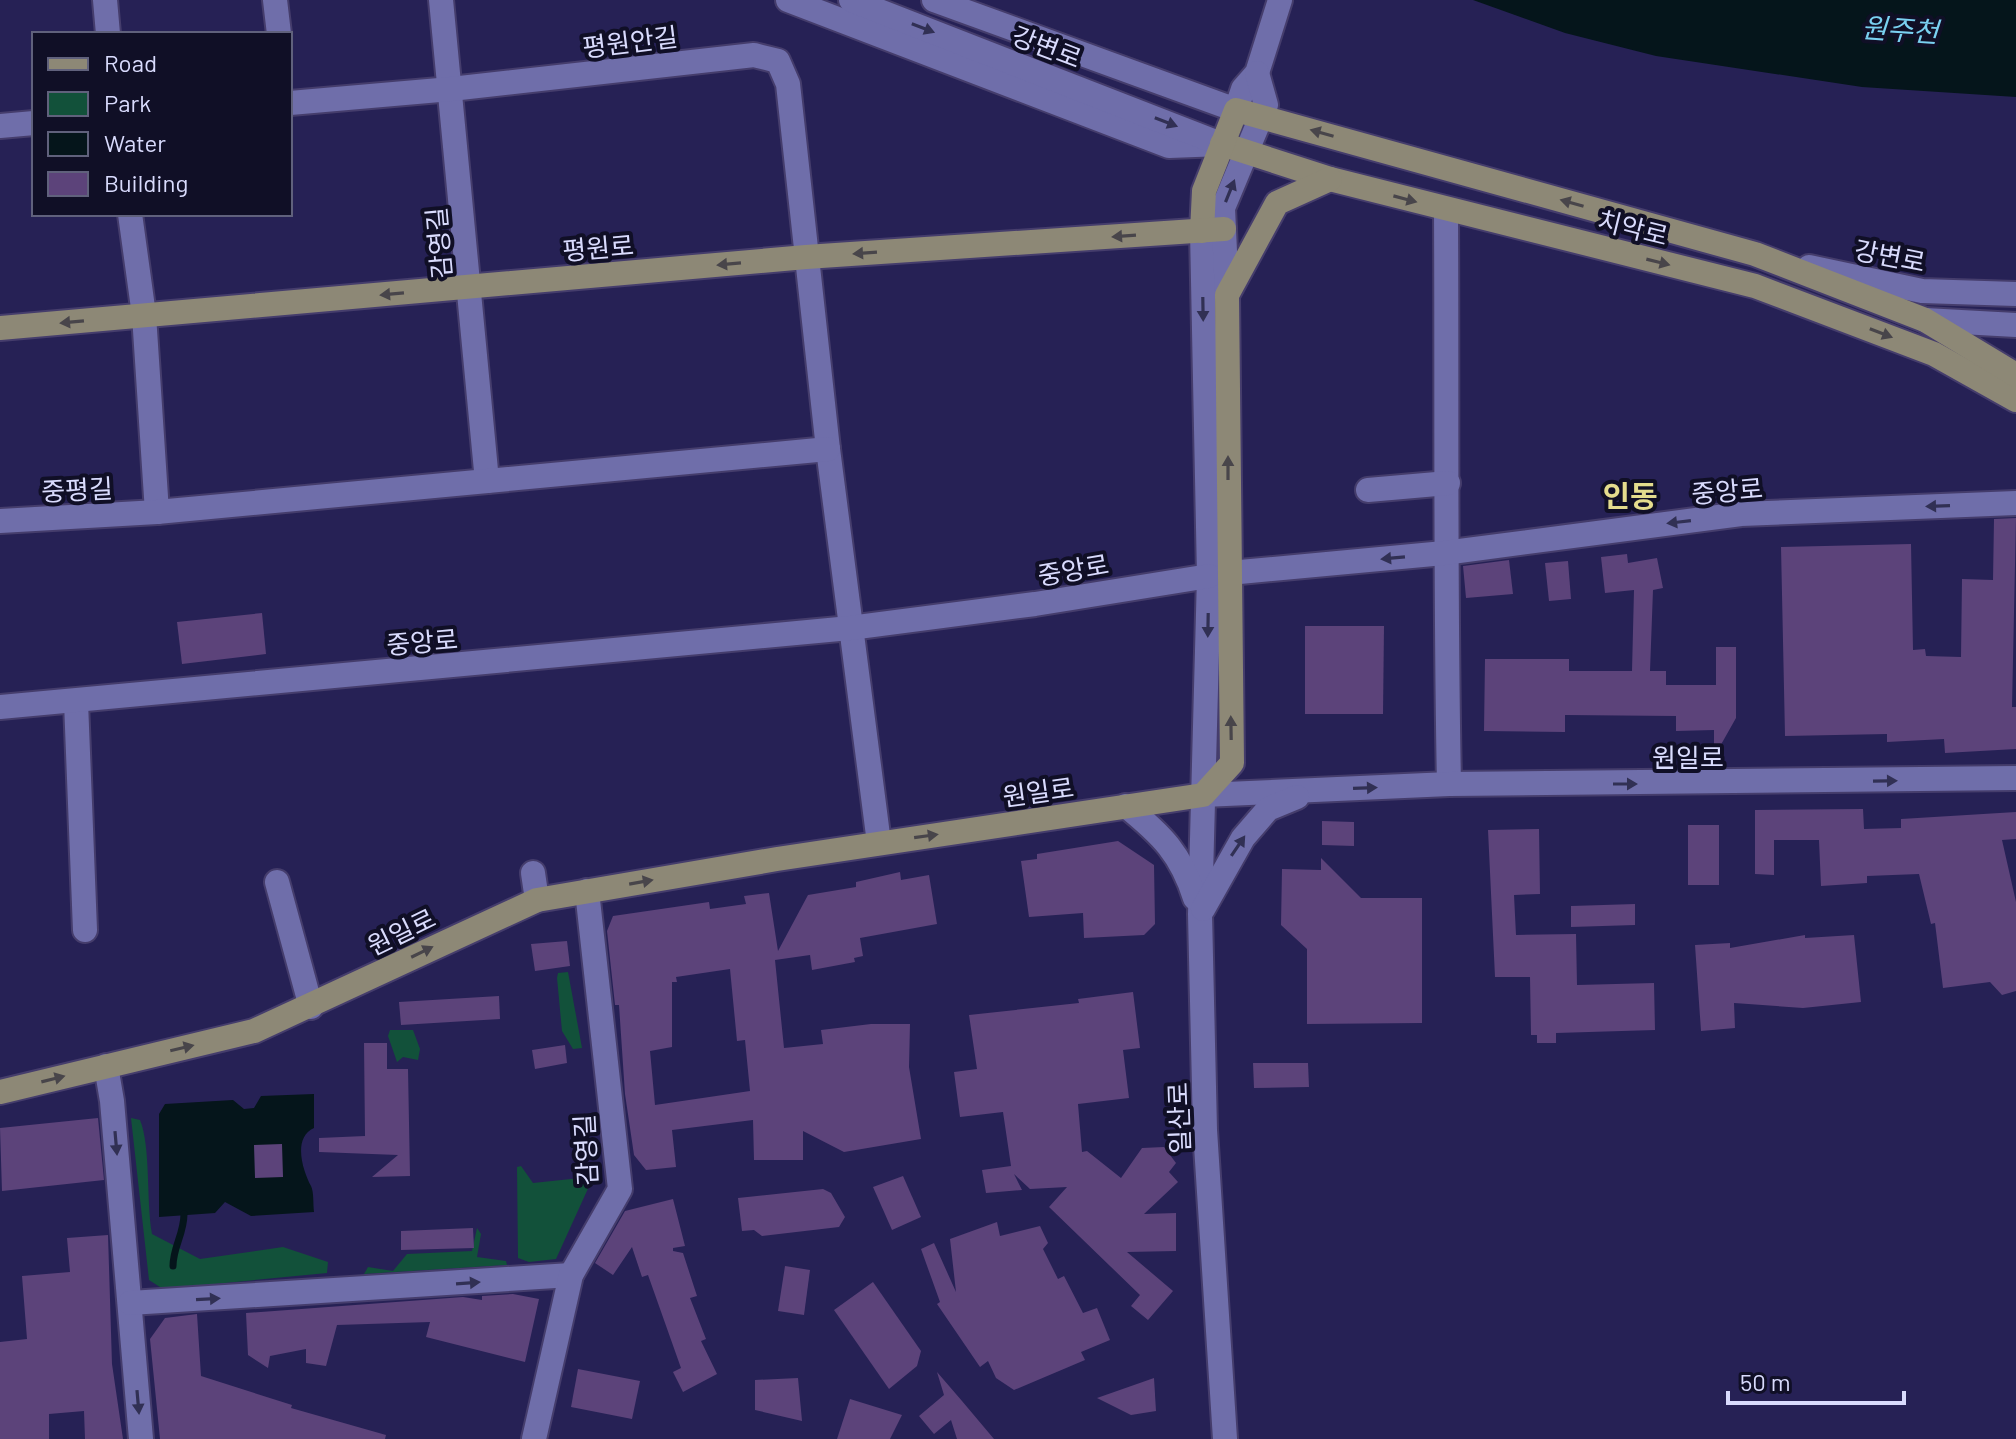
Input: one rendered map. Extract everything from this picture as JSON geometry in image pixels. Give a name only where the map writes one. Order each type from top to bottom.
[{"type":"main road","points":[[1213,230],[1204,191],[1236,110]]},
{"type":"main road","name":"치악로","points":[[1236,110],[1755,254],[1925,320],[2016,375]]},
{"type":"main road","name":"치악로","points":[[1222,144],[1330,179],[1755,286],[1934,354],[2016,400]]},
{"type":"main road","points":[[1203,795],[1232,763],[1219,574],[1227,295],[1277,203],[1330,179]]},
{"type":"main road","name":"평원로","points":[[0,328],[806,257],[1213,230]]},
{"type":"main road","points":[[1755,286],[1925,320]]},
{"type":"main road","name":"원일로","points":[[0,1092],[254,1031],[537,900],[879,843],[1203,795]]},
{"type":"street","points":[[105,0],[108,32]]},
{"type":"street","points":[[275,0],[279,32]]},
{"type":"street","name":"감영길","points":[[441,0],[487,481]]},
{"type":"street","points":[[788,0],[1169,146],[1222,144]]},
{"type":"street","name":"강변로","points":[[851,0],[1222,144]]},
{"type":"street","name":"강변로","points":[[934,0],[1236,110]]},
{"type":"street","points":[[1236,110],[1243,89],[1257,73],[1280,0]]},
{"type":"street","name":"평원안길","points":[[292,103],[451,89],[754,55],[778,61],[788,84],[806,257]]},
{"type":"street","points":[[1219,574],[1213,230],[1266,105],[1257,73]]},
{"type":"street","points":[[0,126],[32,123]]},
{"type":"street","points":[[1446,209],[1448,483],[1444,553],[1449,784]]},
{"type":"street","points":[[130,216],[144,315],[157,512],[828,449]]},
{"type":"street","points":[[1213,230],[1227,295]]},
{"type":"street","name":"강변로","points":[[1755,254],[1922,291],[2016,294]]},
{"type":"street","points":[[806,257],[879,843]]},
{"type":"street","points":[[1925,320],[2016,325]]},
{"type":"street","points":[[1368,490],[1448,483]]},
{"type":"street","name":"중앙로","points":[[0,707],[850,628],[1035,604],[1219,574],[1444,553],[1741,514],[2016,503]]},
{"type":"street","name":"중평길","points":[[0,521],[157,512]]},
{"type":"street","points":[[76,702],[85,930]]},
{"type":"street","name":"원일로","points":[[1203,795],[1449,784],[2016,778]]},
{"type":"street","points":[[1200,914],[1236,849],[1268,809],[1314,790]]},
{"type":"street","name":"일산로","points":[[1203,795],[1200,914],[1205,1130],[1225,1439]]},
{"type":"street","points":[[1126,806],[1159,832],[1185,866],[1200,914]]},
{"type":"street","points":[[533,873],[537,900]]},
{"type":"street","points":[[277,882],[311,1007]]},
{"type":"street","name":"감영길","points":[[534,1439],[571,1275],[620,1189],[587,891]]},
{"type":"street","points":[[106,1066],[141,1439]]},
{"type":"street","points":[[130,1303],[571,1275]]},
{"type":"green space","points":[[568,972],[582,1048],[573,1049],[562,1031],[557,978],[558,973]]},
{"type":"green space","points":[[390,1030],[413,1030],[420,1049],[418,1060],[403,1057],[397,1062],[388,1036]]},
{"type":"green space","points":[[131,1118],[140,1120],[143,1131],[152,1234],[200,1259],[283,1247],[328,1262],[327,1273],[163,1289],[149,1280]]},
{"type":"green space","points":[[521,1166],[533,1183],[590,1177],[591,1182],[556,1259],[529,1262],[518,1258],[517,1167]]},
{"type":"green space","points":[[477,1228],[481,1234],[477,1257],[506,1261],[507,1265],[364,1274],[368,1267],[393,1271],[407,1254],[472,1251]]},
{"type":"water","name":"원주천","points":[[1473,0],[2016,0],[2016,97],[1862,87],[1656,56],[1565,33]]},
{"type":"water","points":[[314,1094],[314,1128],[303,1139],[301,1155],[312,1189],[314,1212],[251,1216],[225,1202],[215,1213],[159,1217],[159,1114],[165,1104],[233,1100],[244,1109],[254,1108],[261,1096]]},
{"type":"building","points":[[2016,518],[2012,707],[2016,707],[2016,749],[1945,753],[1944,739],[1887,742],[1887,734],[1785,736],[1781,547],[1911,544],[1913,650],[1925,649],[1926,656],[1961,657],[1962,579],[1993,580],[1994,519]]},
{"type":"building","points":[[1627,554],[1628,563],[1657,558],[1663,588],[1653,590],[1650,671],[1666,671],[1666,685],[1716,685],[1716,647],[1736,647],[1736,718],[1714,757],[1714,730],[1676,731],[1676,716],[1565,715],[1565,732],[1484,731],[1485,659],[1569,659],[1569,671],[1632,671],[1634,590],[1605,593],[1601,557]]},
{"type":"building","points":[[1509,560],[1513,594],[1466,598],[1463,566]]},
{"type":"building","points":[[1568,561],[1571,599],[1549,601],[1545,563]]},
{"type":"building","points":[[262,613],[266,654],[182,664],[177,622]]},
{"type":"building","points":[[1305,626],[1384,626],[1383,714],[1305,714]]},
{"type":"building","points":[[1863,809],[1864,829],[1901,828],[1901,819],[2016,812],[2016,839],[2002,840],[2016,902],[2016,991],[2002,995],[1990,982],[1943,988],[1935,923],[1931,924],[1919,874],[1867,876],[1867,883],[1821,886],[1819,840],[1774,840],[1774,875],[1755,874],[1755,810]]},
{"type":"building","points":[[1322,821],[1354,822],[1354,846],[1322,845]]},
{"type":"building","points":[[1688,825],[1719,825],[1719,885],[1688,885]]},
{"type":"building","points":[[1539,829],[1540,894],[1514,895],[1516,935],[1576,934],[1577,985],[1654,983],[1655,1030],[1556,1033],[1556,1043],[1537,1043],[1537,1035],[1531,1035],[1530,977],[1495,977],[1488,830]]},
{"type":"building","points":[[1118,841],[1154,865],[1155,924],[1144,935],[1084,938],[1083,913],[1029,917],[1021,861],[1037,859],[1037,854]]},
{"type":"building","points":[[1321,858],[1361,898],[1422,898],[1422,1023],[1307,1024],[1307,949],[1281,925],[1282,869],[1321,870]]},
{"type":"building","points":[[900,872],[901,880],[929,875],[937,924],[860,938],[863,956],[854,958],[855,962],[812,970],[810,955],[775,960],[784,1048],[823,1044],[821,1030],[871,1024],[910,1024],[909,1067],[921,1139],[844,1152],[803,1131],[803,1160],[754,1160],[753,1120],[672,1130],[676,1167],[646,1170],[634,1155],[625,1094],[619,1005],[615,1005],[607,931],[613,916],[709,902],[710,909],[746,904],[744,896],[769,893],[778,951],[808,895],[856,887],[856,882]],"holes":[[[730,969],[737,1041],[745,1040],[750,1091],[655,1105],[650,1051],[672,1047],[672,982],[677,982],[676,977]]]},
{"type":"building","points":[[1635,904],[1635,925],[1571,927],[1571,906]]},
{"type":"building","points":[[1805,935],[1805,938],[1854,935],[1861,1002],[1803,1008],[1734,1003],[1735,1028],[1701,1031],[1695,945],[1730,943],[1730,948]]},
{"type":"building","points":[[567,941],[570,966],[535,971],[531,944]]},
{"type":"building","points":[[1133,992],[1140,1048],[1123,1050],[1129,1098],[1078,1104],[1082,1152],[1087,1151],[1121,1178],[1142,1148],[1164,1147],[1176,1163],[1169,1172],[1178,1182],[1144,1214],[1176,1213],[1176,1251],[1127,1252],[1173,1291],[1148,1320],[1131,1306],[1140,1295],[1049,1207],[1067,1187],[1030,1189],[1014,1174],[1022,1190],[986,1193],[982,1170],[1011,1166],[1003,1112],[960,1117],[954,1072],[977,1069],[969,1015],[1079,1003],[1078,999]]},
{"type":"building","points":[[499,996],[500,1019],[401,1025],[399,1002]]},
{"type":"building","points":[[364,1043],[387,1043],[387,1069],[408,1069],[410,1176],[372,1177],[398,1155],[319,1152],[319,1138],[365,1136]]},
{"type":"building","points":[[565,1045],[567,1063],[535,1069],[532,1050]]},
{"type":"building","points":[[1253,1063],[1308,1063],[1309,1087],[1254,1088]]},
{"type":"building","points":[[98,1118],[104,1180],[2,1191],[0,1128]]},
{"type":"building","points":[[282,1144],[283,1177],[255,1178],[254,1145]]},
{"type":"building","points":[[903,1176],[921,1217],[892,1230],[873,1187]]},
{"type":"building","points":[[823,1189],[831,1193],[845,1217],[839,1227],[762,1236],[754,1230],[742,1231],[738,1198]]},
{"type":"building","points":[[673,1199],[685,1246],[673,1248],[673,1251],[683,1253],[697,1296],[690,1298],[706,1339],[701,1341],[717,1374],[683,1392],[673,1372],[681,1368],[648,1275],[642,1277],[632,1247],[613,1275],[595,1263],[625,1211]]},
{"type":"building","points":[[997,1222],[1000,1236],[1040,1226],[1048,1243],[1043,1249],[1058,1279],[1064,1276],[1083,1313],[1097,1308],[1110,1340],[1081,1352],[1085,1360],[1014,1390],[996,1378],[988,1361],[980,1367],[937,1304],[940,1302],[921,1249],[934,1243],[956,1292],[950,1239]]},
{"type":"building","points":[[473,1228],[474,1248],[401,1250],[401,1231]]},
{"type":"building","points":[[108,1235],[112,1364],[123,1439],[85,1439],[84,1411],[49,1414],[49,1439],[0,1439],[0,1342],[27,1339],[22,1276],[70,1272],[67,1238]]},
{"type":"building","points":[[785,1266],[810,1270],[804,1315],[778,1311]]},
{"type":"building","points":[[873,1282],[921,1351],[917,1366],[889,1389],[834,1310]]},
{"type":"building","points":[[513,1294],[539,1299],[525,1362],[426,1337],[430,1322],[337,1325],[326,1366],[306,1363],[306,1349],[270,1356],[268,1368],[248,1355],[246,1313],[463,1297],[482,1300],[482,1296]]},
{"type":"building","points":[[197,1314],[201,1376],[292,1405],[291,1408],[386,1435],[385,1439],[160,1439],[150,1339],[165,1318]]},
{"type":"building","points":[[578,1369],[640,1381],[632,1419],[571,1407]]},
{"type":"building","points":[[937,1372],[994,1439],[957,1439],[951,1420],[934,1434],[919,1416],[944,1395]]},
{"type":"building","points":[[798,1378],[802,1421],[755,1410],[755,1380]]},
{"type":"building","points":[[1154,1378],[1156,1411],[1131,1415],[1097,1398]]},
{"type":"building","points":[[850,1399],[902,1415],[890,1439],[837,1439]]},
{"type":"waterway","points":[[173,1266],[184,1214]]},
{"type":"district","name":"인동","points":[[1630,495]]}]
